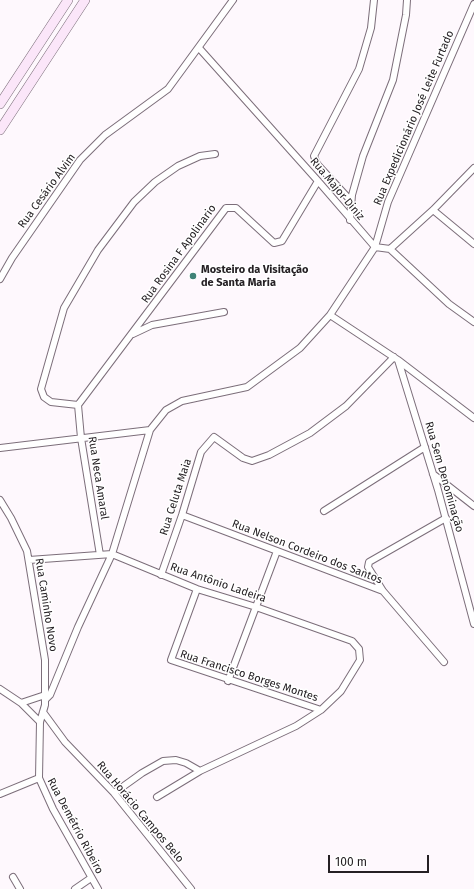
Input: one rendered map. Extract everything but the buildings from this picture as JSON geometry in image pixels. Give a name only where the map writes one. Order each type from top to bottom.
[{"type":"main road","points":[[0,104],[68,0]]},
{"type":"main road","points":[[0,130],[4,120],[85,0]]},
{"type":"street","name":"Rua Cesário Alvim","points":[[0,279],[12,258],[80,160],[105,135],[168,89],[233,0]]},
{"type":"street","points":[[351,201],[317,164],[314,156],[359,69],[371,28],[374,0]]},
{"type":"street","points":[[350,220],[351,201],[363,156],[393,80],[406,15],[407,0]]},
{"type":"street","name":"Rua Expedicionário José Leite Furtado","points":[[45,698],[50,695],[78,627],[112,554],[150,430],[166,410],[182,401],[247,387],[300,348],[330,315],[375,247],[388,202],[474,4]]},
{"type":"street","name":"Rua Major Diniz","points":[[199,48],[375,247]]},
{"type":"street","points":[[78,405],[51,402],[44,397],[41,389],[64,308],[98,250],[134,202],[155,182],[178,166],[200,156],[215,154]]},
{"type":"street","points":[[390,249],[433,210],[474,168]]},
{"type":"street","name":"Rua Rosina F Apolinario","points":[[78,405],[226,208],[236,208],[274,243],[282,242],[318,181]]},
{"type":"street","points":[[433,210],[474,244]]},
{"type":"street","points":[[375,247],[390,249],[449,304],[474,322]]},
{"type":"street","points":[[132,335],[152,325],[224,312]]},
{"type":"street","points":[[330,315],[396,359],[474,418]]},
{"type":"street","name":"Rua Sem Denominação","points":[[396,359],[471,598],[474,624]]},
{"type":"street","name":"Rua Celuta Maia","points":[[161,575],[182,515],[201,452],[214,437],[243,458],[252,461],[269,455],[310,433],[346,406],[396,359]]},
{"type":"street","name":"Rua Neca Amaral","points":[[78,405],[81,438],[100,554]]},
{"type":"street","points":[[0,448],[150,430]]},
{"type":"street","points":[[324,511],[425,448]]},
{"type":"street","points":[[433,474],[474,506]]},
{"type":"street","name":"Rua Caminho Novo","points":[[0,500],[11,518],[27,551],[29,560],[45,660],[44,712],[40,722]]},
{"type":"street","name":"Rua Nelson Cordeiro dos Santos","points":[[182,515],[383,591],[444,662]]},
{"type":"street","points":[[383,591],[368,566],[369,562],[446,518]]},
{"type":"street","points":[[228,681],[277,552]]},
{"type":"street","name":"Rua Antônio Ladeira","points":[[29,560],[112,554],[197,589],[256,607],[352,641],[359,649],[360,660],[341,691],[322,710]]},
{"type":"street","name":"Rua Francisco Borges Montes","points":[[197,589],[170,660],[228,681],[322,710]]},
{"type":"street","points":[[0,689],[21,703],[40,722]]},
{"type":"street","points":[[21,703],[45,698]]},
{"type":"street","points":[[157,797],[200,771],[296,726],[322,710]]},
{"type":"street","name":"Rua Horácio Campos Belo","points":[[44,712],[66,742],[114,793],[191,889]]},
{"type":"street","name":"Rua Demétrio Ribeiro","points":[[40,722],[39,778],[53,809],[98,889]]},
{"type":"street","points":[[114,793],[142,773],[163,761],[176,760],[186,763],[200,771]]},
{"type":"street","points":[[0,794],[39,778]]},
{"type":"street","points":[[13,877],[20,889]]},
{"type":"street","points":[[75,889],[91,878]]},
{"type":"place","name":"Mosteiro da Visitação de Santa Maria","points":[[193,276]]}]
